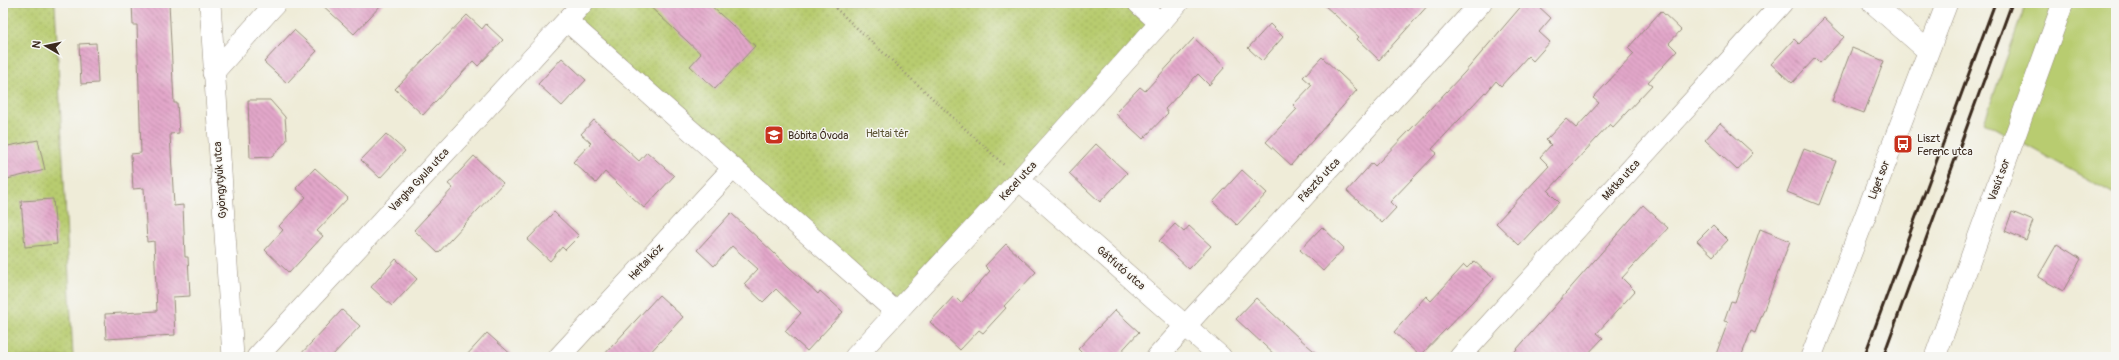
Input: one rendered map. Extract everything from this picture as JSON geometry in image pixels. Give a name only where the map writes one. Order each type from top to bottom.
[{"type":"street","name":"Gyöngytyúk utca","points":[[210,3],[213,73],[233,357]]},
{"type":"street","points":[[213,73],[276,3]]},
{"type":"street","name":"Vargha Gyula utca","points":[[257,357],[583,3]]},
{"type":"street","points":[[1138,3],[1160,23]]},
{"type":"street","name":"Kecel utca","points":[[855,357],[1020,180],[1178,3]]},
{"type":"street","name":"Pásztó utca","points":[[1157,357],[1481,3]]},
{"type":"street","name":"Mátka utca","points":[[1460,357],[1782,3]]},
{"type":"street","points":[[1873,3],[1928,51]]},
{"type":"street","name":"Liget sor","points":[[1811,357],[1947,3]]},
{"type":"street","name":"Vasút sor","points":[[1935,357],[2063,3]]},
{"type":"street","points":[[567,21],[896,312]]},
{"type":"street","name":"Heltai köz","points":[[559,357],[733,168]]},
{"type":"street","name":"Gátfutó utca","points":[[1020,180],[1221,357]]},
{"type":"path","points":[[830,3],[1020,180]]},
{"type":"path","points":[[77,357],[84,355],[145,357]]},
{"type":"green space","points":[[3,3],[55,3],[73,357],[3,357]]},
{"type":"green space","name":"Heltai tér","points":[[583,3],[1138,3],[1160,23],[896,312],[567,21]]},
{"type":"green space","points":[[2026,3],[2116,3],[2116,195],[1984,122]]},
{"type":"building","points":[[132,3],[169,3],[174,103],[177,103],[179,133],[170,134],[174,206],[183,205],[185,257],[188,257],[190,296],[173,297],[175,335],[106,339],[105,314],[157,311],[154,241],[147,242],[144,188],[133,189],[131,154],[141,153],[137,25],[133,25]]},
{"type":"building","points":[[320,3],[383,3],[354,34]]},
{"type":"building","points":[[646,3],[708,3],[755,46],[715,89],[690,66],[701,54]]},
{"type":"building","points":[[1322,3],[1430,3],[1379,60],[1357,39],[1359,37]]},
{"type":"building","points":[[1524,3],[1535,3],[1551,18],[1539,32],[1550,42],[1533,61],[1528,56],[1501,86],[1496,81],[1432,149],[1437,153],[1390,202],[1396,208],[1382,223],[1347,191],[1372,163],[1375,166],[1464,73]]},
{"type":"building","points":[[1661,11],[1681,30],[1669,43],[1677,51],[1648,82],[1652,85],[1613,127],[1610,124],[1548,191],[1559,202],[1519,245],[1496,223],[1549,166],[1540,157],[1551,145],[1546,140],[1566,119],[1576,128],[1599,103],[1593,98],[1634,54],[1628,48]]},
{"type":"building","points":[[467,15],[482,29],[486,24],[503,40],[478,66],[473,61],[423,115],[395,89]]},
{"type":"building","points":[[1824,18],[1844,37],[1820,63],[1815,58],[1792,83],[1771,64],[1794,39],[1799,44]]},
{"type":"building","points":[[1270,24],[1283,37],[1262,61],[1248,48]]},
{"type":"building","points":[[294,30],[317,51],[287,83],[264,62]]},
{"type":"building","points":[[1194,38],[1225,67],[1209,85],[1198,74],[1165,109],[1168,113],[1143,139],[1115,113],[1140,87],[1145,91]]},
{"type":"building","points":[[96,43],[98,83],[81,84],[79,44]]},
{"type":"building","points":[[1852,48],[1884,61],[1864,113],[1832,101]]},
{"type":"building","points":[[1322,57],[1357,90],[1291,165],[1266,142],[1297,109],[1293,105],[1312,85],[1303,77]]},
{"type":"building","points":[[562,58],[586,80],[562,106],[538,84]]},
{"type":"building","points":[[248,100],[270,100],[285,117],[287,140],[272,157],[250,158]]},
{"type":"building","points":[[594,120],[639,161],[647,152],[674,176],[644,208],[605,172],[596,183],[573,162],[591,143],[581,134]]},
{"type":"building","points":[[1720,123],[1753,153],[1737,170],[1705,140]]},
{"type":"building","points":[[386,134],[405,151],[380,178],[361,160]]},
{"type":"building","points":[[38,140],[45,170],[3,180],[3,147]]},
{"type":"building","points":[[1096,144],[1127,173],[1100,202],[1069,173]]},
{"type":"building","points":[[1804,149],[1836,161],[1819,205],[1787,192]]},
{"type":"building","points":[[474,156],[503,183],[438,253],[414,230],[453,188],[448,184]]},
{"type":"building","points":[[315,168],[348,198],[317,231],[323,236],[289,273],[265,250],[283,230],[279,226],[306,197],[296,188]]},
{"type":"building","points":[[1242,170],[1267,193],[1237,225],[1213,202]]},
{"type":"building","points":[[53,199],[57,244],[25,247],[21,201]]},
{"type":"building","points":[[1643,205],[1668,228],[1622,278],[1635,291],[1597,333],[1603,338],[1585,357],[1510,357]]},
{"type":"building","points":[[554,212],[579,236],[565,250],[562,247],[550,261],[527,240]]},
{"type":"building","points":[[2012,212],[2033,221],[2026,240],[2005,231]]},
{"type":"building","points":[[731,213],[818,294],[820,291],[843,312],[807,351],[785,331],[801,313],[776,289],[763,302],[744,284],[758,269],[732,246],[714,266],[697,250]]},
{"type":"building","points":[[1175,224],[1184,232],[1189,226],[1211,246],[1189,269],[1159,241]]},
{"type":"building","points":[[1713,225],[1728,240],[1713,256],[1697,241]]},
{"type":"building","points":[[1322,227],[1344,248],[1323,271],[1300,250]]},
{"type":"building","points":[[1760,229],[1790,241],[1755,333],[1751,331],[1741,357],[1715,357],[1728,322],[1724,321],[1731,301],[1735,302]]},
{"type":"building","points":[[1006,244],[1036,272],[1004,306],[1006,308],[983,333],[979,330],[960,350],[930,322],[954,296],[961,303],[990,271],[985,266]]},
{"type":"building","points":[[2057,244],[2081,259],[2063,291],[2038,277]]},
{"type":"building","points":[[396,259],[417,279],[392,306],[371,287]]},
{"type":"building","points":[[1474,261],[1494,279],[1420,356],[1394,332],[1426,296],[1431,301],[1464,265],[1467,268]]},
{"type":"building","points":[[659,295],[683,317],[646,357],[602,357]]},
{"type":"building","points":[[1256,298],[1321,357],[1277,357],[1236,319]]},
{"type":"building","points":[[342,310],[360,326],[331,357],[298,357]]},
{"type":"building","points":[[1115,310],[1139,332],[1116,357],[1086,357],[1078,349]]},
{"type":"building","points":[[487,333],[514,357],[465,357]]},
{"type":"railway","points":[[1864,357],[1995,3]]},
{"type":"railway","points":[[1883,357],[2012,3]]},
{"type":"place","name":"Bóbita Óvoda","points":[[774,135]]},
{"type":"place","name":"Liszt Ferenc utca","points":[[1903,144]]}]
